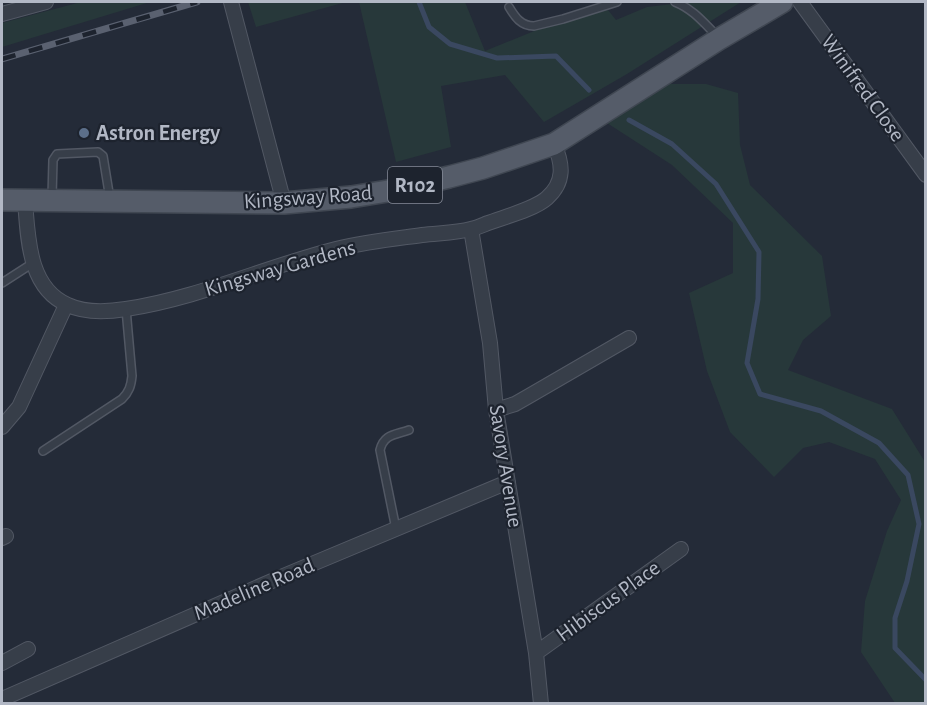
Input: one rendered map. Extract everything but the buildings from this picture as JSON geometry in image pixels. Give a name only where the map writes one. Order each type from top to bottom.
[{"type":"main road","name":"Kingsway Road","points":[[2,200],[284,203],[351,197],[394,190],[483,168],[554,144],[719,39],[782,2]]},
{"type":"street","points":[[2,14],[46,2]]},
{"type":"street","points":[[231,2],[284,203]]},
{"type":"street","name":"Winifred Close","points":[[800,2],[926,175]]},
{"type":"street","name":"Kingsway Gardens","points":[[66,305],[93,311],[126,309],[168,301],[310,256],[347,247],[471,229],[547,198],[555,189],[562,164],[554,144]]},
{"type":"street","points":[[2,427],[19,407],[66,305],[51,294],[33,263],[25,201]]},
{"type":"street","name":"Savory Avenue","points":[[471,229],[490,343],[496,410],[536,653],[542,704]]},
{"type":"street","points":[[496,410],[515,404],[629,338]]},
{"type":"street","name":"Madeline Road","points":[[2,699],[508,482]]},
{"type":"street","name":"Hibiscus Place","points":[[536,653],[681,549]]},
{"type":"street","points":[[2,663],[28,649]]},
{"type":"lane","points":[[509,7],[520,22],[534,26],[617,2]]},
{"type":"lane","points":[[675,2],[686,6],[697,15],[719,39]]},
{"type":"lane","points":[[51,201],[55,156],[57,154],[98,152],[103,156],[110,201]]},
{"type":"lane","points":[[2,283],[33,263]]},
{"type":"lane","points":[[43,451],[122,399],[127,393],[131,386],[132,375],[126,309]]},
{"type":"lane","points":[[396,529],[380,450],[387,437],[409,430]]},
{"type":"shaded area","points":[[81,2],[150,2],[2,47],[2,23]]},
{"type":"shaded area","points":[[248,2],[346,2],[256,27]]},
{"type":"shaded area","points":[[359,2],[465,2],[485,51],[544,27],[608,10],[616,20],[647,7],[675,2],[741,2],[627,74],[544,122],[505,75],[441,86],[451,147],[396,162]]},
{"type":"shaded area","points":[[662,84],[706,84],[738,93],[740,145],[750,185],[822,256],[831,316],[803,340],[788,370],[892,409],[925,462],[925,703],[895,703],[861,652],[865,601],[887,531],[901,500],[875,459],[829,442],[803,448],[774,477],[730,432],[707,371],[689,293],[733,273],[733,223],[672,165],[607,123]]},
{"type":"waterway","points":[[419,2],[429,27],[450,44],[497,58],[556,56],[589,90]]},
{"type":"waterway","points":[[629,120],[672,144],[716,184],[759,252],[758,299],[747,363],[760,394],[821,411],[879,443],[908,475],[919,524],[907,581],[895,618],[895,648],[926,680]]},
{"type":"railway","points":[[2,59],[197,2]]},
{"type":"place","name":"Astron Energy","points":[[84,133]]}]
